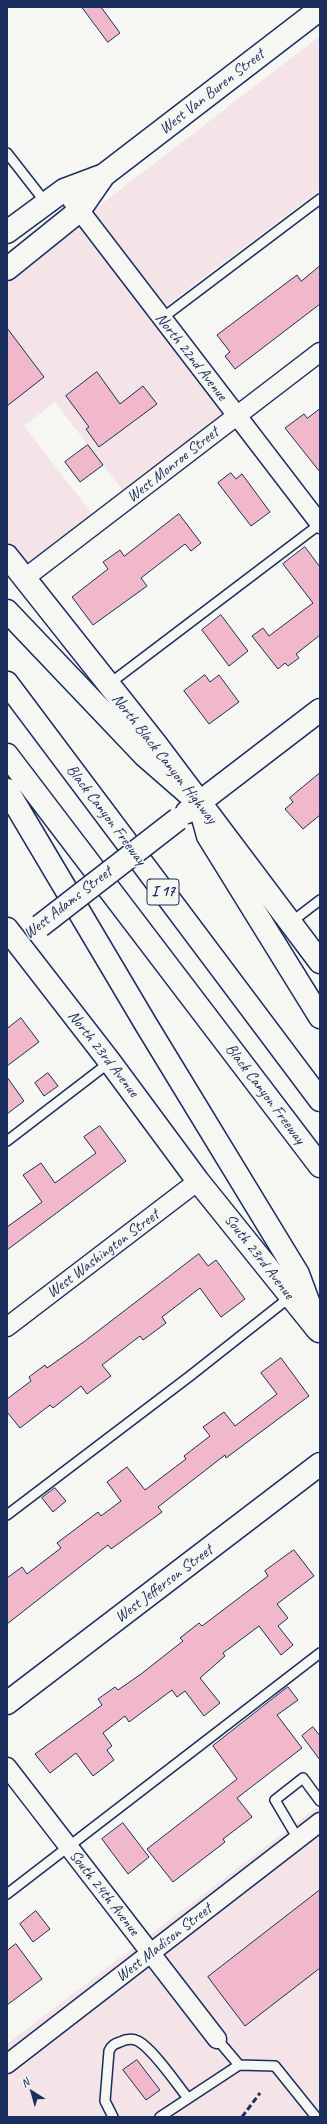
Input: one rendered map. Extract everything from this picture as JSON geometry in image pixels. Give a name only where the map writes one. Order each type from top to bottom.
[{"type":"main road","name":"West Van Buren Street","points":[[7,232],[64,190],[104,175],[320,9]]},
{"type":"main road","name":"West Van Buren Street","points":[[7,269],[79,211],[104,175]]},
{"type":"main road","name":"North Black Canyon Highway","points":[[7,556],[107,685],[156,744],[320,962]]},
{"type":"main road","points":[[7,611],[144,754],[199,803],[208,836],[320,1017]]},
{"type":"main road","name":"Black Canyon Freeway","points":[[7,683],[320,1100]]},
{"type":"main road","name":"West Adams Street","points":[[10,941],[40,926],[320,710]]},
{"type":"main road","name":"Black Canyon Freeway","points":[[7,755],[320,1166]]},
{"type":"main road","points":[[7,790],[298,1274],[319,1332]]},
{"type":"main road","name":"North 23rd Avenue","points":[[10,941],[110,1062],[198,1181]]},
{"type":"main road","name":"South 23rd Avenue","points":[[198,1181],[319,1332]]},
{"type":"main road","name":"West Jefferson Street","points":[[7,1703],[320,1464]]},
{"type":"street","name":"North 22nd Avenue","points":[[64,190],[161,319],[320,524]]},
{"type":"street","name":"West Monroe Street","points":[[25,578],[320,352]]},
{"type":"street","name":"West Washington Street","points":[[7,1327],[198,1181]]},
{"type":"street","name":"South 24th Avenue","points":[[7,1767],[217,2039]]},
{"type":"street","name":"West Madison Street","points":[[7,2064],[320,1822]]},
{"type":"lane","points":[[7,153],[46,203]]},
{"type":"lane","points":[[161,319],[320,199]]},
{"type":"lane","points":[[107,685],[320,524]]},
{"type":"lane","points":[[290,923],[320,900]]},
{"type":"lane","points":[[7,1141],[110,1062]]},
{"type":"lane","points":[[7,1515],[190,1376],[290,1297]]},
{"type":"lane","points":[[7,1894],[320,1653]]},
{"type":"lane","points":[[298,1839],[274,1800],[303,1778],[320,1801]]},
{"type":"lane","points":[[113,2117],[105,2101],[109,2051],[112,2045],[124,2040],[131,2039],[139,2042],[149,2050],[187,2097]]},
{"type":"lane","points":[[217,2039],[239,2065]]},
{"type":"lane","points":[[160,2117],[187,2097],[239,2065],[274,2066],[316,2117]]},
{"type":"shaded area","points":[[320,36],[320,190],[164,307],[238,403],[123,491],[55,402],[24,426],[92,514],[26,565],[7,540],[7,283],[103,203]]},
{"type":"shaded area","points":[[320,1805],[320,2117],[7,2117],[7,2044]]},
{"type":"building","points":[[82,7],[101,7],[120,33],[108,42]]},
{"type":"building","points":[[320,266],[320,304],[235,369],[225,356],[230,352],[217,335],[297,275],[301,281]]},
{"type":"building","points":[[7,328],[44,377],[7,406]]},
{"type":"building","points":[[97,372],[120,404],[143,386],[157,404],[99,447],[86,429],[89,427],[66,396]]},
{"type":"building","points":[[320,409],[320,472],[285,428],[304,414],[307,418]]},
{"type":"building","points":[[88,445],[103,465],[80,482],[65,462]]},
{"type":"building","points":[[231,473],[236,479],[242,474],[270,512],[251,526],[218,483]]},
{"type":"building","points":[[179,514],[201,543],[191,551],[185,544],[141,578],[147,586],[93,625],[72,597],[108,569],[103,562],[120,550],[124,556]]},
{"type":"building","points":[[305,547],[320,567],[320,635],[296,654],[299,658],[288,666],[285,663],[278,669],[252,636],[263,628],[269,636],[313,603],[283,564]]},
{"type":"building","points":[[221,615],[248,651],[229,666],[202,630]]},
{"type":"building","points":[[205,675],[210,682],[219,675],[239,702],[209,724],[184,691]]},
{"type":"building","points":[[320,773],[320,815],[303,829],[285,809],[293,802],[290,798]]},
{"type":"building","points":[[21,1018],[39,1042],[7,1066],[7,1029]]},
{"type":"building","points":[[48,1073],[58,1086],[44,1096],[35,1083]]},
{"type":"building","points":[[7,1077],[24,1101],[7,1114]]},
{"type":"building","points":[[100,1126],[126,1161],[7,1250],[7,1227],[42,1202],[23,1175],[41,1163],[55,1183],[96,1153],[84,1137]]},
{"type":"building","points":[[199,1254],[208,1266],[216,1260],[245,1299],[221,1317],[200,1288],[162,1317],[166,1323],[143,1340],[140,1336],[102,1365],[111,1376],[87,1394],[81,1386],[53,1408],[50,1405],[20,1428],[7,1412],[7,1399],[31,1381],[29,1377],[45,1365],[47,1368],[85,1341]]},
{"type":"building","points":[[281,1358],[309,1396],[226,1458],[225,1455],[158,1507],[162,1512],[111,1549],[108,1545],[7,1624],[7,1578],[22,1567],[27,1574],[61,1548],[57,1543],[98,1512],[101,1516],[121,1501],[107,1482],[127,1467],[145,1490],[186,1459],[184,1456],[210,1436],[203,1427],[224,1412],[235,1426],[277,1394],[261,1373]]},
{"type":"building","points":[[55,1488],[66,1501],[53,1512],[42,1498]]},
{"type":"building","points":[[294,1550],[314,1576],[277,1604],[288,1618],[278,1626],[293,1645],[281,1655],[259,1626],[223,1653],[225,1656],[200,1678],[220,1703],[204,1716],[185,1691],[177,1697],[172,1690],[129,1722],[125,1716],[103,1733],[112,1746],[107,1750],[114,1760],[93,1776],[76,1753],[50,1773],[35,1754],[102,1705],[98,1699],[115,1687],[118,1690],[141,1674],[183,1641],[180,1638],[199,1623],[202,1626],[268,1576],[265,1571]]},
{"type":"building","points":[[288,1687],[298,1700],[277,1715],[302,1748],[237,1798],[252,1817],[223,1839],[225,1842],[173,1882],[147,1849],[237,1779],[213,1746]]},
{"type":"building","points":[[313,1727],[320,1736],[320,1760],[302,1736]]},
{"type":"building","points":[[123,1823],[149,1857],[128,1874],[102,1839]]},
{"type":"building","points":[[320,1890],[320,1968],[245,2026],[208,1977]]},
{"type":"building","points":[[36,1911],[50,1929],[33,1942],[20,1924]]},
{"type":"building","points":[[16,1944],[42,1979],[7,2005],[7,1951]]},
{"type":"building","points":[[137,2060],[160,2090],[146,2100],[123,2070]]},
{"type":"railway","points":[[242,2117],[260,2093]]}]
